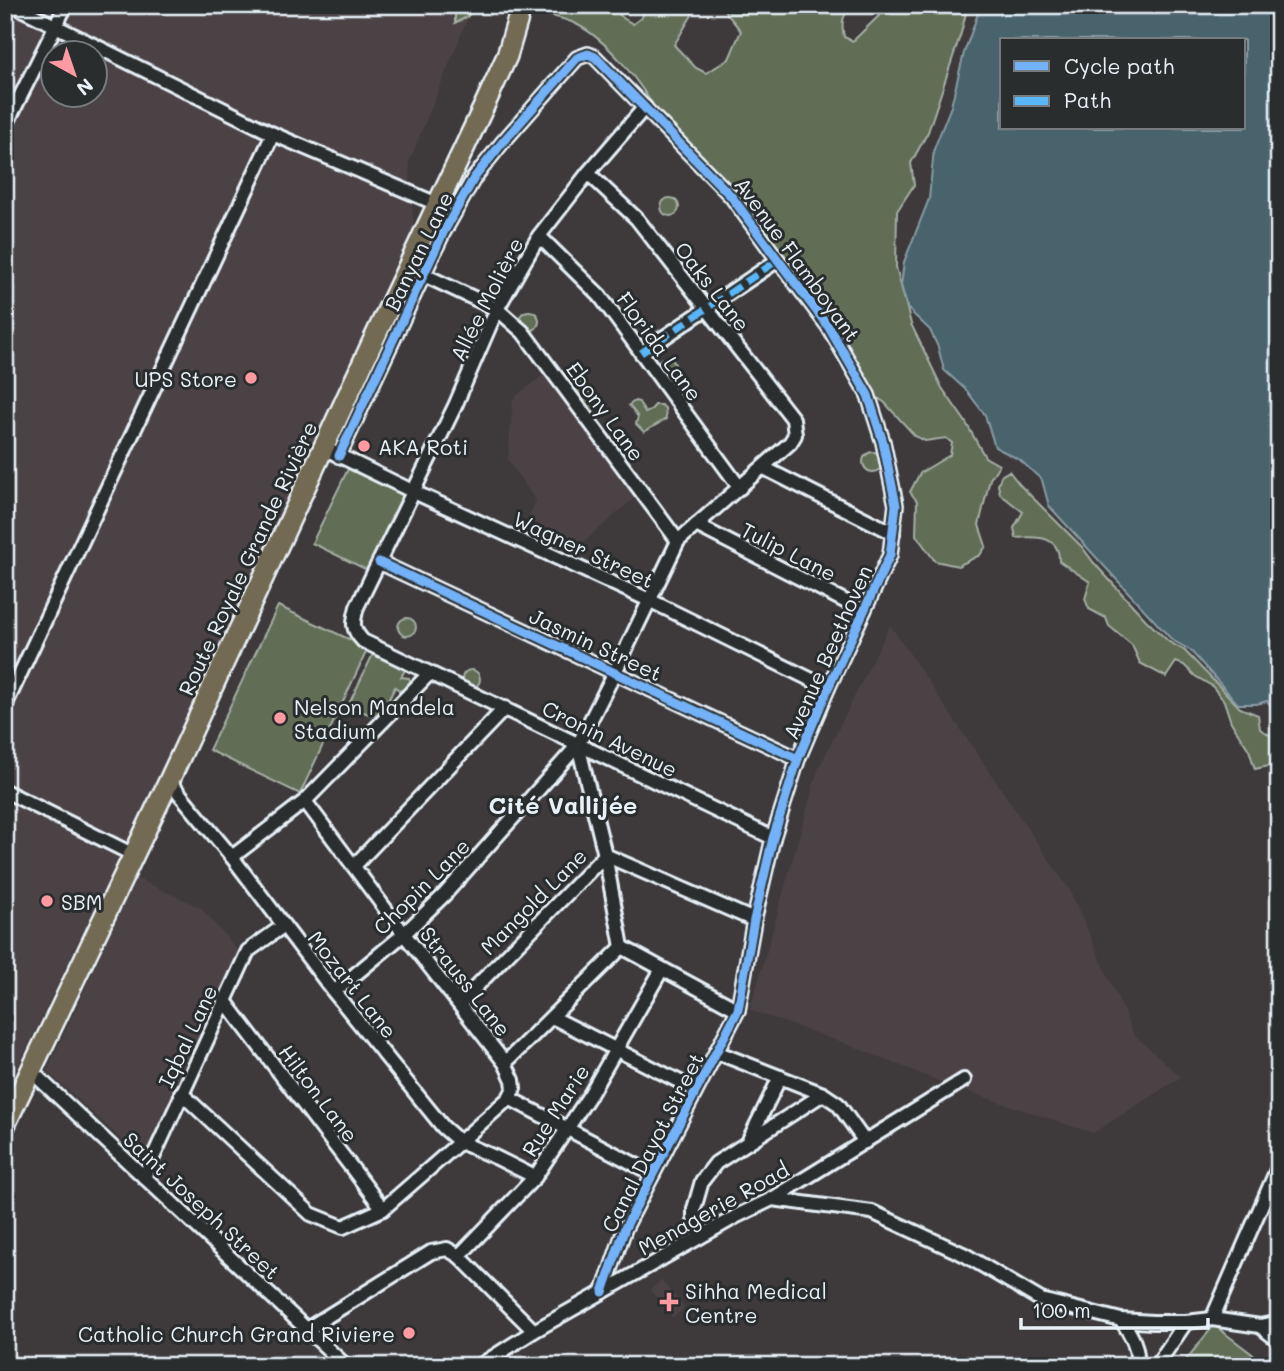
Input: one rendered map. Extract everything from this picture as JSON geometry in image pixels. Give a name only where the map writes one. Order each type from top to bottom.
[{"type":"main road","name":"Route Royale Grande Rivière","points":[[5,1125],[169,781],[331,452],[438,204],[507,55],[520,5]]},
{"type":"street","points":[[13,5],[273,134],[438,204]]},
{"type":"street","points":[[5,127],[66,5]]},
{"type":"street","name":"Avenue Flamboyant","points":[[588,54],[595,57],[731,196],[828,326],[868,395],[883,442],[896,505],[890,555]]},
{"type":"street","name":"Banyan Lane","points":[[331,452],[474,178],[577,58],[588,54]]},
{"type":"street","name":"Allée Molière","points":[[379,562],[455,406],[498,309],[539,236],[645,107]]},
{"type":"street","points":[[5,706],[273,134]]},
{"type":"street","name":"Oaks Lane","points":[[589,173],[637,219],[793,419],[795,432]]},
{"type":"street","name":"Florida Lane","points":[[539,236],[600,296],[740,488]]},
{"type":"street","points":[[640,353],[778,260]]},
{"type":"street","name":"Ebony Lane","points":[[424,275],[498,309],[523,332],[678,541]]},
{"type":"street","name":"Chopin Lane","points":[[334,992],[404,934],[445,894],[578,745],[678,541],[790,443],[795,432]]},
{"type":"street","name":"Wagner Street","points":[[331,452],[649,600],[828,688]]},
{"type":"street","points":[[764,467],[893,533]]},
{"type":"street","name":"Tulip Lane","points":[[696,525],[864,611]]},
{"type":"street","name":"Avenue Beethoven","points":[[738,1010],[754,920],[773,838],[798,759],[890,555]]},
{"type":"street","name":"Jasmin Street","points":[[379,562],[798,759]]},
{"type":"street","name":"Cronin Avenue","points":[[379,562],[357,607],[353,623],[356,634],[363,641],[773,838]]},
{"type":"street","points":[[232,857],[305,801],[430,673]]},
{"type":"street","points":[[354,866],[505,708]]},
{"type":"street","points":[[578,745],[605,855],[622,947]]},
{"type":"street","name":"Mozart Lane","points":[[169,781],[232,857],[334,992],[443,1127],[460,1142],[534,1177]]},
{"type":"street","points":[[5,791],[134,855]]},
{"type":"street","name":"Strauss Lane","points":[[305,801],[505,1063],[513,1080],[512,1093]]},
{"type":"street","points":[[605,855],[754,920]]},
{"type":"street","name":"Mangold Lane","points":[[458,1004],[605,855]]},
{"type":"street","name":"Iqbal Lane","points":[[144,1177],[248,951],[283,926]]},
{"type":"street","points":[[622,947],[738,1010]]},
{"type":"street","points":[[505,1063],[622,947]]},
{"type":"street","name":"Rue Marie","points":[[459,1256],[534,1177],[568,1129],[592,1093],[662,969]]},
{"type":"street","name":"Hilton Lane","points":[[225,1001],[383,1209]]},
{"type":"street","name":"Canal Dayot Street","points":[[603,1292],[625,1228],[738,1010]]},
{"type":"street","points":[[552,1017],[696,1090]]},
{"type":"street","points":[[716,1052],[823,1094],[838,1104],[865,1142]]},
{"type":"street","name":"Saint Joseph Street","points":[[31,1071],[346,1366]]},
{"type":"street","points":[[748,1143],[780,1077]]},
{"type":"street","name":"Menagerie Road","points":[[479,1366],[534,1331],[772,1199],[964,1080]]},
{"type":"street","points":[[181,1093],[310,1214],[343,1227],[383,1209],[512,1093],[568,1129],[653,1174]]},
{"type":"street","points":[[701,1236],[694,1217],[702,1181],[716,1163],[823,1094]]},
{"type":"street","points":[[1212,1319],[1279,1164]]},
{"type":"street","points":[[772,1199],[872,1212],[965,1255],[1041,1300],[1121,1320],[1186,1322],[1212,1319],[1260,1326],[1279,1322]]},
{"type":"street","points":[[307,1329],[430,1251],[447,1249],[459,1256],[534,1331]]},
{"type":"street","points":[[1121,1320],[1133,1338],[1137,1366]]},
{"type":"street","points":[[1156,1366],[1186,1322]]},
{"type":"street","points":[[1260,1326],[1279,1341]]},
{"type":"shaded area","points":[[5,5],[473,5],[409,162],[415,244],[5,1093]]},
{"type":"shaded area","points":[[546,373],[637,496],[570,553],[522,531],[536,501],[508,460],[513,399]]},
{"type":"shaded area","points":[[890,625],[1070,891],[1134,1035],[1181,1077],[1093,1133],[951,1086],[852,1046],[750,1010],[818,770]]},
{"type":"shaded area","points":[[136,878],[201,908],[242,956],[144,1160],[47,1071]]},
{"type":"shaded area","name":"Sihha Medical Centre","points":[[661,1280],[684,1308],[673,1317],[650,1290]]},
{"type":"green space","points":[[455,5],[478,5],[467,17],[455,23]]},
{"type":"green space","points":[[542,5],[610,5],[633,24],[642,17],[647,5],[692,5],[692,15],[674,45],[696,68],[706,73],[729,59],[741,31],[720,5],[851,5],[844,17],[843,28],[844,37],[853,41],[890,5],[968,5],[928,132],[911,163],[914,185],[897,211],[896,267],[911,324],[942,388],[985,457],[999,465],[990,479],[979,525],[986,546],[980,555],[958,566],[935,561],[916,535],[917,501],[910,492],[920,473],[950,455],[952,443],[946,438],[925,441],[915,436],[884,402],[869,393],[830,323],[658,115],[623,64],[588,31],[572,22],[544,14]]},
{"type":"green space","points":[[670,198],[676,201],[679,207],[676,213],[670,216],[664,213],[661,207],[664,201]]},
{"type":"green space","points":[[529,311],[536,314],[539,321],[536,328],[529,331],[522,328],[519,321],[522,314]]},
{"type":"green space","points":[[665,358],[672,359],[677,368],[675,374],[667,379],[656,364]]},
{"type":"green space","points":[[573,368],[580,369],[582,385],[591,392],[595,410],[593,412],[586,408],[582,398],[576,395],[565,380],[564,374]]},
{"type":"green space","points":[[635,401],[639,402],[645,413],[655,405],[661,405],[665,408],[666,419],[644,432],[636,424],[638,417],[629,405]]},
{"type":"green space","points":[[873,452],[880,455],[883,462],[880,469],[873,472],[866,469],[863,462],[866,455]]},
{"type":"green space","points":[[348,469],[403,495],[369,571],[312,543]]},
{"type":"green space","points":[[1009,471],[1082,547],[1146,620],[1169,642],[1184,650],[1240,708],[1258,715],[1260,729],[1275,738],[1278,755],[1273,765],[1255,769],[1249,750],[1231,722],[1224,701],[1212,686],[1176,662],[1166,677],[1140,663],[1132,645],[1109,626],[1106,618],[1089,609],[1085,599],[1090,582],[1059,561],[1058,552],[1051,542],[1031,537],[1016,538],[1014,528],[1023,512],[1000,494],[998,485],[1001,476]]},
{"type":"green space","name":"Nelson Mandela Stadium","points":[[278,606],[368,648],[300,794],[209,750]]},
{"type":"green space","points":[[403,618],[411,618],[416,627],[414,634],[403,636],[398,631],[398,623]]},
{"type":"green space","points":[[373,654],[405,670],[401,677],[409,678],[412,685],[403,693],[395,687],[385,707],[374,716],[348,706]]},
{"type":"green space","points":[[471,670],[477,673],[480,679],[477,685],[471,688],[465,685],[462,679],[465,673]]},
{"type":"green space","points":[[1214,1325],[1268,1366],[1181,1366]]},
{"type":"water","points":[[981,5],[1279,5],[1279,716],[1267,701],[1238,704],[1190,650],[1172,640],[1049,506],[1042,480],[1020,460],[995,447],[985,415],[966,390],[944,370],[930,330],[908,309],[901,285],[904,262],[929,199],[934,149],[951,106],[964,53]]},
{"type":"marked path","points":[[641,353],[778,260]]},
{"type":"cycle path","points":[[339,456],[443,233],[474,178],[577,58],[588,54],[595,57],[731,196],[828,326],[868,395],[883,442],[896,505],[890,555],[798,759],[773,838],[754,920],[738,1010],[625,1228],[603,1292]]},
{"type":"cycle path","points":[[379,562],[798,759]]},
{"type":"place","name":"UPS Store","points":[[251,378]]},
{"type":"place","name":"AKA Roti","points":[[364,446]]},
{"type":"place","name":"Nelson Mandela Stadium","points":[[280,718]]},
{"type":"place","name":"SBM","points":[[47,901]]},
{"type":"place","name":"Sihha Medical Centre","points":[[669,1302]]},
{"type":"place","name":"Catholic Church Grand Riviere","points":[[409,1333]]},
{"type":"district","name":"Cité Vallijée","points":[[563,804]]}]
